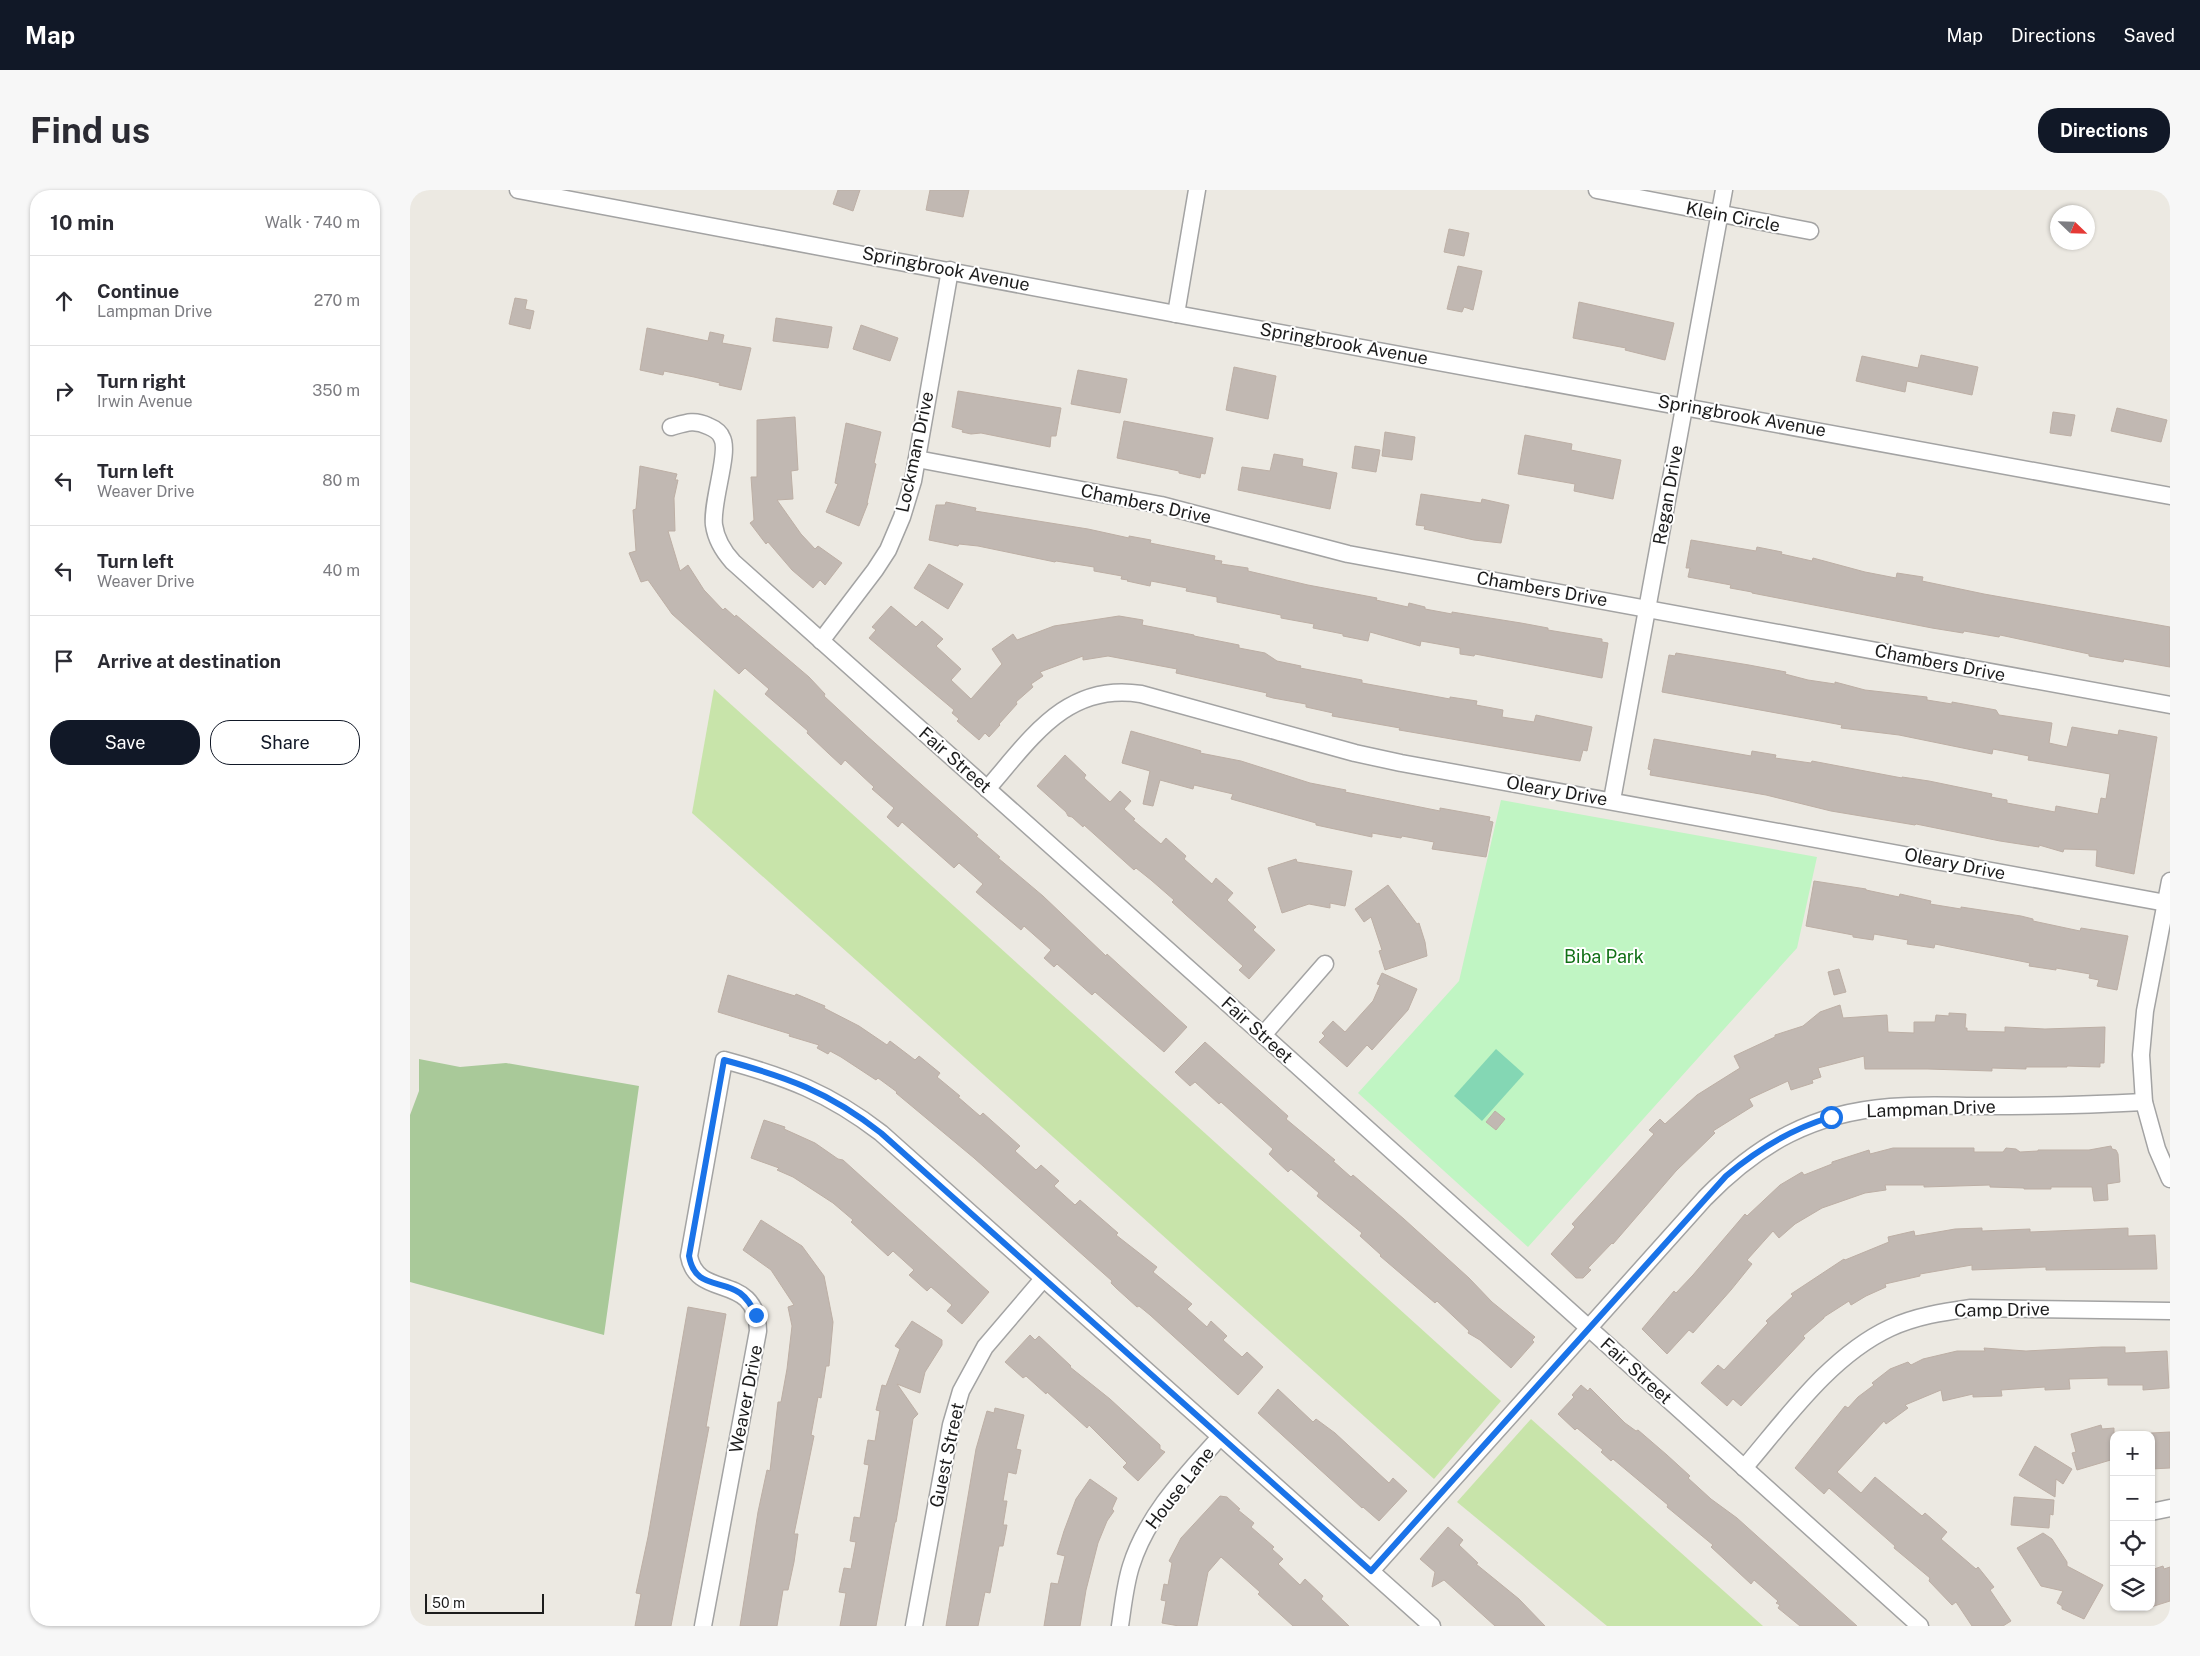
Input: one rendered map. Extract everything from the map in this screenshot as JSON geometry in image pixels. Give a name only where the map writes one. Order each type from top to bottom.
[{"type":"street","name":"Springbrook Avenue","points":[[518,190],[1176,314],[2170,496]]},
{"type":"street","points":[[1176,314],[1197,190]]},
{"type":"street","name":"Klein Circle","points":[[1597,190],[1810,231]]},
{"type":"street","name":"Regan Drive","points":[[1612,800],[1724,190]]},
{"type":"street","name":"Lockman Drive","points":[[821,641],[888,550],[902,517],[917,459],[950,270]]},
{"type":"street","name":"Fair Street","points":[[671,427],[690,421],[702,423],[714,429],[723,438],[724,450],[713,508],[714,524],[720,544],[733,562],[1263,1035],[1920,1626]]},
{"type":"street","name":"Chambers Drive","points":[[917,459],[1152,503],[1348,554],[2170,706]]},
{"type":"street","name":"Oleary Drive","points":[[987,789],[1048,720],[1060,711],[1096,695],[1124,692],[1141,694],[1356,753],[2166,903]]},
{"type":"street","points":[[2170,881],[2142,1032],[2140,1055],[2144,1102],[2157,1149],[2170,1179]]},
{"type":"street","points":[[1263,1035],[1324,964]]},
{"type":"street","name":"Weaver Drive","points":[[703,1626],[758,1331],[756,1315],[746,1298],[731,1288],[705,1281],[694,1270],[689,1256],[724,1060],[798,1082],[832,1099],[867,1122],[895,1145],[1043,1280]]},
{"type":"street","name":"Lampman Drive","points":[[1371,1571],[1726,1176],[1769,1144],[1812,1123],[1851,1112],[1891,1107],[2059,1106],[2144,1102]]},
{"type":"street","points":[[1043,1280],[1432,1626]]},
{"type":"street","name":"Guest Street","points":[[914,1626],[951,1426],[961,1391],[977,1360],[996,1332],[1043,1280]]},
{"type":"street","name":"Camp Drive","points":[[1744,1468],[1838,1363],[1872,1338],[1910,1320],[1939,1312],[1971,1308],[2170,1311]]},
{"type":"street","name":"House Lane","points":[[1120,1626],[1130,1569],[1147,1528],[1177,1487],[1220,1437]]},
{"type":"street","points":[[2155,1511],[2170,1508]]},
{"type":"green space","points":[[714,689],[1501,1401],[1434,1479],[692,813]]},
{"type":"green space","name":"Biba Park","points":[[1501,800],[1817,857],[1797,948],[1528,1247],[1358,1093],[1459,981]]},
{"type":"green space","points":[[1496,1049],[1524,1074],[1482,1121],[1454,1096]]},
{"type":"green space","points":[[419,1059],[460,1067],[506,1063],[639,1086],[604,1335],[410,1282],[410,1115],[419,1091]]},
{"type":"green space","points":[[1531,1419],[1763,1626],[1607,1626],[1457,1502]]},
{"type":"building","points":[[838,190],[860,190],[853,211],[833,204]]},
{"type":"building","points":[[930,190],[969,190],[963,217],[926,210]]},
{"type":"building","points":[[1449,229],[1469,233],[1464,256],[1444,252]]},
{"type":"building","points":[[1458,266],[1482,271],[1473,310],[1464,307],[1462,312],[1447,309]]},
{"type":"building","points":[[515,298],[527,300],[525,309],[534,311],[530,329],[509,324]]},
{"type":"building","points":[[1579,302],[1674,323],[1665,360],[1625,350],[1626,348],[1573,338]]},
{"type":"building","points":[[776,318],[832,327],[828,348],[773,341]]},
{"type":"building","points":[[861,325],[898,338],[890,361],[853,349]]},
{"type":"building","points":[[647,328],[708,341],[710,332],[724,335],[722,343],[751,348],[741,390],[719,385],[720,383],[664,371],[663,375],[640,370]]},
{"type":"building","points":[[1921,355],[1978,367],[1972,395],[1907,381],[1905,392],[1856,381],[1862,356],[1918,368]]},
{"type":"building","points":[[1234,367],[1276,376],[1268,419],[1226,410]]},
{"type":"building","points":[[1078,370],[1127,379],[1120,413],[1071,404]]},
{"type":"building","points":[[958,391],[1061,408],[1056,436],[1051,436],[1050,447],[981,433],[971,434],[962,432],[963,430],[952,427]]},
{"type":"building","points":[[2117,408],[2167,420],[2161,442],[2111,431]]},
{"type":"building","points":[[2053,412],[2075,415],[2071,436],[2050,433]]},
{"type":"building","points":[[795,417],[798,470],[791,471],[793,499],[777,500],[801,534],[815,549],[818,546],[842,563],[825,585],[820,580],[813,588],[792,570],[768,542],[766,544],[750,523],[754,520],[751,477],[757,477],[757,420]]},
{"type":"building","points":[[1124,421],[1213,438],[1205,474],[1201,473],[1200,478],[1179,473],[1179,471],[1117,458]]},
{"type":"building","points":[[846,423],[881,432],[868,503],[859,526],[826,512],[838,484],[835,483]]},
{"type":"building","points":[[1385,432],[1415,437],[1412,460],[1382,456]]},
{"type":"building","points":[[1525,435],[1572,444],[1571,450],[1621,460],[1613,499],[1574,491],[1575,484],[1518,474]]},
{"type":"building","points":[[1355,446],[1380,450],[1376,472],[1352,468]]},
{"type":"building","points":[[1274,454],[1303,459],[1302,466],[1337,473],[1330,509],[1238,490],[1242,467],[1270,471]]},
{"type":"building","points":[[640,466],[677,474],[675,480],[678,480],[674,498],[675,531],[668,531],[680,571],[688,565],[704,590],[723,610],[725,608],[735,617],[736,615],[809,677],[825,694],[824,696],[978,835],[976,836],[1000,857],[998,858],[1043,896],[1106,956],[1107,954],[1187,1027],[1164,1052],[1095,992],[1092,995],[1057,964],[1054,967],[1044,958],[1051,950],[1024,926],[1021,930],[976,892],[983,884],[959,863],[954,868],[902,822],[898,827],[887,817],[894,808],[872,789],[874,787],[845,760],[841,765],[807,733],[808,731],[765,694],[769,689],[745,668],[739,674],[672,614],[648,580],[641,582],[629,553],[636,551],[633,510],[636,509]]},
{"type":"building","points":[[1421,494],[1481,503],[1482,499],[1509,505],[1501,543],[1474,540],[1424,529],[1425,526],[1416,525]]},
{"type":"building","points":[[946,502],[976,508],[975,511],[1088,529],[1129,538],[1129,536],[1151,540],[1150,543],[1215,556],[1214,560],[1222,561],[1221,564],[1248,568],[1248,571],[1377,598],[1376,600],[1408,607],[1409,603],[1425,607],[1425,609],[1521,623],[1548,628],[1548,630],[1602,639],[1602,642],[1608,643],[1602,678],[1475,654],[1474,656],[1460,654],[1460,648],[1421,641],[1420,646],[1370,632],[1368,641],[1343,636],[1343,634],[1313,628],[1314,624],[1281,618],[1281,615],[1217,602],[1217,597],[1186,591],[1187,588],[1151,581],[1150,586],[1121,579],[1122,576],[1094,571],[1094,567],[1055,562],[978,546],[959,544],[958,546],[929,540],[936,505],[945,505]]},
{"type":"building","points":[[1691,540],[1756,551],[1757,547],[1812,561],[1813,558],[1896,578],[1897,573],[1923,577],[1922,581],[1984,594],[2170,627],[2170,667],[2124,659],[2123,662],[2089,656],[2089,654],[2000,635],[1999,637],[1932,628],[1752,593],[1730,588],[1731,585],[1688,577],[1690,568],[1686,568]]},
{"type":"building","points":[[929,564],[963,584],[948,609],[914,588]]},
{"type":"building","points":[[891,606],[916,627],[922,621],[943,639],[936,646],[961,669],[951,680],[971,699],[1002,664],[992,649],[1013,634],[1017,640],[1054,626],[1119,616],[1143,620],[1142,625],[1239,645],[1239,648],[1265,653],[1277,661],[1301,666],[1300,668],[1362,680],[1362,683],[1450,699],[1450,697],[1477,701],[1476,705],[1503,710],[1502,717],[1534,722],[1536,715],[1592,727],[1587,751],[1583,750],[1580,761],[1399,730],[1400,728],[1332,716],[1333,713],[1306,707],[1306,704],[1266,696],[1267,693],[1176,673],[1177,669],[1108,656],[1083,660],[1083,656],[1040,672],[1043,676],[1031,684],[1033,687],[1016,702],[1017,704],[1000,725],[989,737],[985,733],[979,740],[957,721],[959,719],[952,713],[954,710],[869,638],[876,630],[872,627]]},
{"type":"building","points":[[1676,653],[1786,672],[1785,674],[1808,680],[1835,684],[1835,682],[1865,690],[1927,697],[1927,700],[1952,704],[1952,702],[1996,710],[1999,715],[2052,723],[2049,743],[2067,747],[2072,727],[2118,735],[2119,730],[2157,737],[2134,874],[2096,866],[2097,850],[2064,849],[2063,852],[2039,845],[2039,847],[2000,841],[1916,824],[1831,811],[1766,795],[1650,775],[1651,770],[1648,769],[1654,739],[1751,756],[1752,751],[1776,755],[1775,758],[1811,763],[1812,761],[1902,778],[1929,781],[1992,794],[1991,797],[2007,800],[2007,803],[2055,812],[2056,806],[2098,814],[2101,798],[2106,799],[2110,774],[2028,760],[2029,756],[1993,749],[1992,754],[1899,735],[1841,728],[1842,725],[1662,692],[1669,655],[1675,656]]},
{"type":"building","points":[[1131,731],[1201,751],[1200,753],[1241,761],[1310,783],[1346,790],[1345,792],[1440,811],[1440,808],[1490,817],[1489,821],[1493,822],[1486,857],[1432,849],[1434,842],[1372,833],[1372,837],[1316,825],[1316,823],[1231,799],[1233,794],[1194,785],[1193,789],[1160,780],[1153,806],[1143,804],[1150,771],[1122,763]]},
{"type":"building","points":[[1065,755],[1086,775],[1084,778],[1110,802],[1120,791],[1131,801],[1124,809],[1135,819],[1133,820],[1161,844],[1166,838],[1186,856],[1184,859],[1212,884],[1216,878],[1233,893],[1227,900],[1256,927],[1253,930],[1275,950],[1249,979],[1239,970],[1243,966],[1172,902],[1174,900],[1136,868],[1134,870],[1084,825],[1083,827],[1072,817],[1068,816],[1037,786]]},
{"type":"building","points":[[1296,859],[1297,862],[1352,871],[1345,906],[1330,903],[1330,908],[1309,904],[1282,913],[1268,868]]},
{"type":"building","points":[[1814,881],[1866,889],[1899,897],[1900,894],[1931,901],[1930,904],[2021,916],[2033,919],[2033,921],[2080,931],[2081,928],[2128,936],[2117,990],[2097,986],[2099,980],[2089,978],[2090,974],[2056,968],[2056,970],[2029,966],[2030,963],[1935,944],[1934,948],[1907,944],[1908,940],[1874,934],[1873,940],[1806,926]]},
{"type":"building","points":[[1388,885],[1417,924],[1419,923],[1427,956],[1385,970],[1379,951],[1382,950],[1371,917],[1364,922],[1355,909]]},
{"type":"building","points":[[1839,969],[1846,992],[1834,995],[1828,972]]},
{"type":"building","points":[[1382,973],[1417,989],[1408,1010],[1372,1050],[1367,1045],[1347,1067],[1319,1042],[1325,1036],[1322,1033],[1333,1021],[1345,1032],[1373,1001],[1380,985],[1377,984]]},
{"type":"building","points":[[728,975],[795,996],[796,994],[825,1006],[824,1008],[859,1026],[887,1045],[890,1041],[915,1060],[919,1056],[940,1073],[937,1077],[960,1096],[958,1097],[980,1116],[983,1113],[1020,1146],[1015,1151],[1036,1170],[1041,1165],[1059,1181],[1054,1186],[1075,1205],[1080,1200],[1118,1233],[1116,1235],[1157,1267],[1153,1272],[1192,1304],[1187,1309],[1207,1327],[1211,1321],[1227,1336],[1223,1340],[1242,1357],[1247,1352],[1263,1367],[1238,1395],[1150,1315],[1139,1306],[1137,1307],[1111,1283],[1112,1281],[974,1158],[878,1078],[876,1080],[830,1051],[828,1054],[817,1048],[819,1045],[718,1012]]},
{"type":"building","points":[[1840,1005],[1843,1018],[1887,1015],[1888,1032],[1914,1033],[1914,1022],[1935,1022],[1936,1015],[1949,1016],[1949,1013],[1966,1014],[1965,1028],[1967,1028],[1967,1031],[2005,1032],[2005,1027],[2045,1029],[2105,1027],[2104,1063],[2100,1063],[2100,1067],[1992,1068],[1992,1071],[1865,1069],[1864,1056],[1818,1068],[1821,1077],[1812,1080],[1813,1083],[1791,1090],[1788,1081],[1749,1099],[1753,1106],[1713,1131],[1715,1133],[1676,1171],[1613,1244],[1588,1268],[1591,1270],[1583,1278],[1576,1278],[1551,1254],[1575,1227],[1572,1224],[1654,1134],[1649,1130],[1660,1119],[1665,1124],[1697,1095],[1740,1068],[1734,1056],[1775,1037],[1775,1035],[1803,1026],[1820,1012]]},
{"type":"building","points":[[1205,1042],[1288,1116],[1286,1119],[1335,1160],[1333,1161],[1351,1177],[1353,1175],[1404,1219],[1469,1278],[1492,1302],[1535,1337],[1532,1340],[1534,1342],[1511,1368],[1480,1340],[1468,1333],[1469,1331],[1437,1301],[1435,1303],[1380,1256],[1360,1236],[1362,1233],[1317,1196],[1319,1193],[1291,1169],[1288,1172],[1269,1154],[1273,1149],[1221,1102],[1219,1104],[1195,1082],[1190,1086],[1175,1072]]},
{"type":"building","points":[[1495,1111],[1505,1119],[1496,1130],[1486,1122]]},
{"type":"building","points":[[764,1120],[785,1127],[784,1129],[815,1143],[838,1159],[843,1160],[989,1292],[962,1324],[947,1311],[952,1305],[931,1287],[927,1291],[909,1275],[914,1270],[893,1251],[888,1256],[851,1222],[853,1220],[833,1203],[793,1177],[777,1170],[779,1168],[751,1158]]},
{"type":"building","points":[[2111,1146],[2118,1154],[2120,1182],[2107,1184],[2108,1200],[2094,1201],[2092,1187],[2024,1189],[1990,1187],[1990,1185],[1924,1187],[1924,1185],[1885,1185],[1886,1190],[1865,1193],[1822,1208],[1795,1224],[1779,1238],[1773,1231],[1747,1260],[1752,1264],[1731,1290],[1693,1333],[1689,1330],[1667,1354],[1642,1329],[1674,1291],[1676,1293],[1693,1275],[1745,1214],[1747,1216],[1780,1185],[1802,1172],[1804,1175],[1832,1164],[1832,1162],[1869,1150],[1870,1154],[1893,1148],[1974,1148],[1974,1152],[2003,1152],[2006,1148],[2016,1149],[2020,1152],[2089,1150]]},
{"type":"building","points":[[761,1220],[802,1246],[824,1276],[833,1322],[829,1366],[826,1366],[821,1398],[818,1397],[811,1435],[814,1436],[794,1534],[798,1534],[794,1562],[788,1590],[783,1590],[777,1626],[740,1626],[758,1512],[767,1470],[770,1471],[778,1402],[781,1402],[787,1369],[792,1326],[788,1307],[794,1305],[771,1270],[743,1250]]},
{"type":"building","points":[[1982,1228],[1982,1231],[2030,1229],[2030,1232],[2128,1228],[2128,1236],[2155,1235],[2157,1269],[2046,1270],[2046,1267],[1972,1270],[1972,1265],[1920,1274],[1920,1276],[1885,1284],[1886,1287],[1851,1305],[1849,1301],[1824,1317],[1803,1336],[1805,1338],[1741,1406],[1733,1399],[1727,1406],[1701,1383],[1718,1365],[1724,1370],[1768,1323],[1766,1321],[1793,1296],[1791,1294],[1844,1259],[1889,1242],[1888,1237],[1914,1231],[1915,1236],[1955,1229]]},
{"type":"building","points":[[688,1307],[726,1314],[706,1427],[709,1427],[671,1626],[635,1626],[641,1594],[636,1593],[648,1537]]},
{"type":"building","points":[[912,1321],[942,1340],[942,1345],[925,1372],[920,1393],[897,1384],[918,1414],[913,1419],[876,1626],[840,1626],[846,1593],[839,1592],[844,1568],[851,1569],[856,1542],[850,1541],[854,1517],[860,1518],[869,1465],[864,1464],[868,1440],[875,1441],[880,1411],[876,1410],[882,1385],[886,1386],[900,1349],[895,1346]]},
{"type":"building","points":[[1030,1335],[1035,1340],[1039,1336],[1070,1367],[1110,1399],[1160,1445],[1160,1449],[1165,1452],[1138,1481],[1123,1467],[1127,1463],[1089,1425],[1087,1428],[1047,1392],[1046,1394],[1026,1376],[1023,1378],[1005,1362]]},
{"type":"building","points":[[2125,1347],[2125,1353],[2167,1351],[2169,1388],[2143,1390],[2143,1385],[2108,1385],[2108,1378],[2069,1379],[2070,1389],[2045,1390],[2045,1387],[2001,1390],[2002,1396],[1973,1397],[1973,1394],[1943,1401],[1941,1390],[1905,1405],[1908,1408],[1886,1424],[1884,1421],[1837,1472],[1861,1493],[1875,1477],[1922,1516],[1925,1513],[1947,1532],[1941,1539],[1976,1569],[1978,1567],[1994,1587],[1990,1590],[2011,1621],[2003,1626],[1972,1626],[1956,1602],[1952,1605],[1929,1581],[1930,1578],[1894,1548],[1895,1546],[1829,1488],[1824,1494],[1795,1468],[1845,1406],[1848,1408],[1858,1397],[1874,1385],[1872,1383],[1890,1369],[1908,1362],[1911,1365],[1923,1359],[1957,1351],[1985,1351],[1984,1348],[2026,1351]]},
{"type":"building","points":[[1581,1385],[1588,1391],[1590,1388],[1625,1423],[1636,1431],[1638,1430],[1667,1455],[1711,1499],[1737,1518],[1857,1626],[1800,1626],[1778,1608],[1780,1605],[1776,1603],[1778,1601],[1754,1580],[1751,1584],[1711,1547],[1713,1545],[1667,1507],[1668,1505],[1613,1459],[1611,1461],[1601,1452],[1603,1450],[1577,1428],[1575,1430],[1558,1414],[1574,1397],[1572,1395]]},
{"type":"building","points":[[1278,1389],[1313,1422],[1316,1419],[1335,1433],[1389,1483],[1393,1478],[1407,1491],[1379,1521],[1362,1508],[1258,1413]]},
{"type":"building","points":[[995,1408],[1024,1415],[1016,1449],[1021,1450],[1016,1474],[1008,1472],[1003,1501],[1007,1501],[1003,1525],[1007,1525],[1003,1546],[999,1546],[990,1593],[985,1592],[978,1626],[946,1626],[976,1449],[987,1411],[994,1413]]},
{"type":"building","points":[[2101,1425],[2102,1429],[2114,1428],[2114,1431],[2110,1431],[2110,1460],[2077,1470],[2072,1453],[2076,1452],[2071,1434]]},
{"type":"building","points":[[2170,1432],[2170,1468],[2155,1469],[2155,1433]]},
{"type":"building","points":[[2035,1446],[2072,1469],[2063,1484],[2056,1479],[2055,1497],[2019,1475]]},
{"type":"building","points":[[1090,1479],[1117,1498],[1112,1509],[1114,1511],[1107,1521],[1098,1543],[1086,1590],[1080,1626],[1044,1626],[1051,1583],[1058,1584],[1065,1556],[1057,1554],[1064,1531],[1076,1499]]},
{"type":"building","points":[[1220,1496],[1227,1497],[1240,1509],[1238,1510],[1254,1523],[1251,1527],[1274,1547],[1272,1549],[1283,1559],[1278,1564],[1300,1585],[1305,1579],[1323,1596],[1321,1599],[1349,1626],[1293,1626],[1258,1594],[1260,1592],[1221,1557],[1208,1572],[1197,1626],[1179,1626],[1162,1623],[1166,1601],[1161,1600],[1164,1584],[1168,1585],[1172,1563],[1169,1561],[1181,1538]]},
{"type":"building","points":[[2014,1497],[2054,1500],[2053,1515],[2050,1514],[2049,1528],[2011,1525]]},
{"type":"building","points":[[1448,1527],[1463,1540],[1459,1545],[1478,1563],[1476,1564],[1519,1599],[1545,1626],[1495,1626],[1444,1580],[1432,1587],[1435,1572],[1420,1559]]},
{"type":"building","points":[[2043,1533],[2052,1539],[2067,1562],[2067,1566],[2103,1585],[2084,1619],[2062,1609],[2062,1606],[2057,1603],[2063,1591],[2041,1586],[2017,1548]]},
{"type":"building","points":[[2163,1566],[2164,1569],[2170,1567],[2170,1601],[2155,1606],[2155,1569]]},
{"type":"route","points":[[756,1315],[750,1302],[739,1292],[731,1288],[712,1284],[699,1276],[690,1262],[689,1256],[724,1060],[798,1082],[832,1099],[881,1133],[1043,1280],[1371,1571],[1726,1176],[1745,1160],[1789,1132],[1831,1117]]}]
